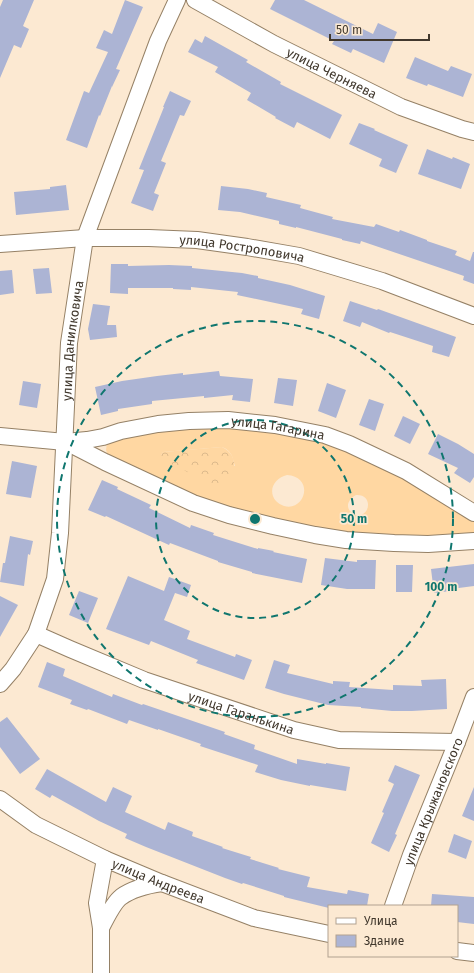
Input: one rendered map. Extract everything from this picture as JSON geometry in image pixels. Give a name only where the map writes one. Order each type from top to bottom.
[{"type":"street","name":"улица Данилковича","points":[[0,684],[13,669],[36,634],[55,579],[60,533],[69,343],[84,238],[158,41],[177,0]]},
{"type":"street","name":"улица Черняева","points":[[195,0],[274,44],[400,107],[474,132]]},
{"type":"street","name":"улица Ростроповича","points":[[0,244],[84,238],[149,238],[197,240],[248,247],[299,256],[382,280],[474,316]]},
{"type":"street","name":"улица Гагарина","points":[[0,436],[65,442],[87,440],[158,424],[181,422],[228,420],[275,425],[325,435],[349,444],[406,471],[474,513]]},
{"type":"street","name":"улица Гагарина","points":[[65,442],[193,503],[229,515],[273,526],[346,540],[428,544],[474,541]]},
{"type":"street","name":"улица Гаранькина","points":[[36,634],[144,680],[294,730],[339,740],[457,742]]},
{"type":"street","name":"улица Крыжановского","points":[[393,905],[411,855],[474,697]]},
{"type":"street","name":"улица Андреева","points":[[0,799],[36,825],[105,859],[162,883],[254,918],[328,934]]},
{"type":"street","points":[[100,973],[101,928],[98,902],[105,859]]},
{"type":"street","points":[[101,928],[106,916],[120,897],[142,886],[162,883]]},
{"type":"street","points":[[458,951],[474,953]]},
{"type":"green space","points":[[199,426],[255,428],[309,439],[348,450],[377,463],[463,513],[474,521],[474,532],[470,535],[423,539],[347,535],[232,512],[109,458],[106,450],[107,443],[115,439],[158,431]],"holes":[[[222,447],[230,452],[235,466],[161,455],[163,452]],[[287,475],[296,477],[304,487],[302,499],[297,504],[284,506],[273,497],[272,489],[276,482]],[[354,496],[362,496],[366,498],[368,502],[367,510],[361,515],[355,515],[349,509],[348,504]]]},
{"type":"green space","points":[[222,447],[227,450],[233,458],[234,467],[230,482],[218,487],[163,460],[161,455],[163,452]]},
{"type":"building","points":[[3,0],[34,0],[23,26],[29,29],[21,48],[14,45],[0,78],[0,7]]},
{"type":"building","points":[[125,0],[143,7],[116,69],[120,70],[100,116],[99,115],[87,148],[66,140],[84,91],[89,93],[108,52],[96,48],[104,30],[112,34]]},
{"type":"building","points":[[275,0],[304,0],[373,34],[378,23],[397,32],[384,63],[353,49],[351,53],[332,44],[334,41],[270,9]]},
{"type":"building","points":[[205,36],[248,60],[246,62],[281,82],[280,84],[342,115],[330,139],[297,122],[294,128],[275,118],[276,117],[247,100],[251,93],[215,72],[218,67],[188,52],[195,39],[202,43]]},
{"type":"building","points":[[415,57],[448,71],[451,66],[472,74],[463,97],[428,84],[427,86],[406,78]]},
{"type":"building","points":[[170,91],[191,101],[184,116],[180,115],[161,161],[166,163],[154,193],[159,195],[153,211],[131,203],[144,170],[139,169]]},
{"type":"building","points":[[359,123],[408,145],[396,173],[379,166],[382,159],[349,144]]},
{"type":"building","points":[[427,149],[452,159],[453,157],[470,164],[461,189],[418,174]]},
{"type":"building","points":[[66,185],[69,210],[16,215],[14,192],[50,189],[50,187]]},
{"type":"building","points":[[221,186],[267,193],[266,197],[301,205],[300,208],[333,217],[332,219],[374,227],[376,224],[399,232],[400,230],[457,251],[455,255],[470,261],[474,252],[474,284],[463,280],[464,276],[361,241],[360,244],[279,224],[279,221],[240,212],[218,210]]},
{"type":"building","points":[[111,264],[128,264],[128,266],[192,266],[192,268],[242,273],[258,276],[258,278],[290,285],[325,296],[319,319],[301,314],[303,309],[237,295],[238,292],[191,287],[191,290],[173,288],[128,288],[128,294],[110,293]]},
{"type":"building","points":[[49,268],[52,293],[36,294],[33,269]]},
{"type":"building","points":[[12,270],[14,293],[0,295],[0,271]]},
{"type":"building","points":[[350,301],[377,310],[378,309],[456,337],[449,357],[432,352],[433,346],[390,332],[389,333],[362,322],[360,327],[343,321]]},
{"type":"building","points":[[93,304],[110,306],[107,325],[116,325],[117,337],[90,340],[88,329]]},
{"type":"building","points":[[219,371],[220,376],[253,379],[250,402],[232,400],[233,395],[204,398],[204,396],[152,401],[152,404],[118,409],[118,411],[101,415],[95,387],[157,376]]},
{"type":"building","points":[[278,378],[297,380],[293,406],[274,403]]},
{"type":"building","points":[[23,381],[41,384],[37,408],[19,405]]},
{"type":"building","points":[[327,383],[346,390],[336,418],[318,411]]},
{"type":"building","points":[[369,399],[384,404],[375,431],[359,425]]},
{"type":"building","points":[[403,416],[420,424],[410,444],[394,436]]},
{"type":"building","points":[[438,434],[474,454],[474,477],[470,483],[454,473],[458,468],[428,454]]},
{"type":"building","points":[[12,461],[37,466],[31,498],[6,494]]},
{"type":"building","points":[[102,480],[151,505],[149,508],[190,528],[191,525],[214,533],[213,535],[258,549],[274,551],[273,552],[307,559],[302,583],[252,573],[218,562],[170,543],[169,545],[106,516],[105,517],[88,510]]},
{"type":"building","points":[[10,536],[33,541],[30,555],[28,554],[24,586],[0,582]]},
{"type":"building","points":[[325,558],[357,562],[357,560],[376,560],[375,589],[347,589],[321,585]]},
{"type":"building","points":[[474,564],[474,586],[434,593],[431,569]]},
{"type":"building","points":[[396,565],[413,565],[412,592],[396,592]]},
{"type":"building","points":[[128,576],[164,591],[169,577],[191,585],[187,597],[175,593],[164,620],[190,631],[187,639],[235,657],[236,654],[252,660],[244,680],[196,663],[198,660],[151,641],[149,645],[106,629]]},
{"type":"building","points":[[79,591],[98,598],[88,623],[69,615]]},
{"type":"building","points":[[0,596],[18,605],[0,637]]},
{"type":"building","points":[[274,660],[290,665],[287,673],[333,684],[333,681],[350,682],[349,687],[393,690],[393,685],[422,686],[421,680],[446,679],[447,709],[392,711],[328,705],[284,694],[265,688]]},
{"type":"building","points":[[47,662],[65,669],[63,676],[112,697],[113,694],[225,732],[224,734],[255,745],[254,749],[297,764],[297,759],[350,767],[346,791],[281,780],[255,772],[258,765],[200,746],[201,744],[129,720],[127,724],[88,709],[87,710],[70,704],[72,700],[38,687]]},
{"type":"building","points":[[7,717],[40,759],[20,774],[0,747],[0,722]]},
{"type":"building","points":[[395,765],[420,775],[389,852],[371,843],[384,813],[382,812],[394,784],[388,781]]},
{"type":"building","points":[[47,769],[106,802],[113,787],[132,796],[125,812],[165,830],[168,822],[193,832],[192,836],[223,847],[222,848],[251,857],[250,859],[279,868],[278,869],[310,877],[307,887],[347,894],[348,890],[369,894],[367,905],[328,905],[328,908],[284,897],[243,883],[242,884],[125,838],[127,834],[99,821],[52,795],[50,798],[35,789]]},
{"type":"building","points":[[474,787],[474,821],[462,816]]},
{"type":"building","points":[[454,834],[472,841],[466,859],[448,852]]},
{"type":"building","points":[[432,894],[474,897],[474,924],[458,922],[458,905],[431,905]]}]
